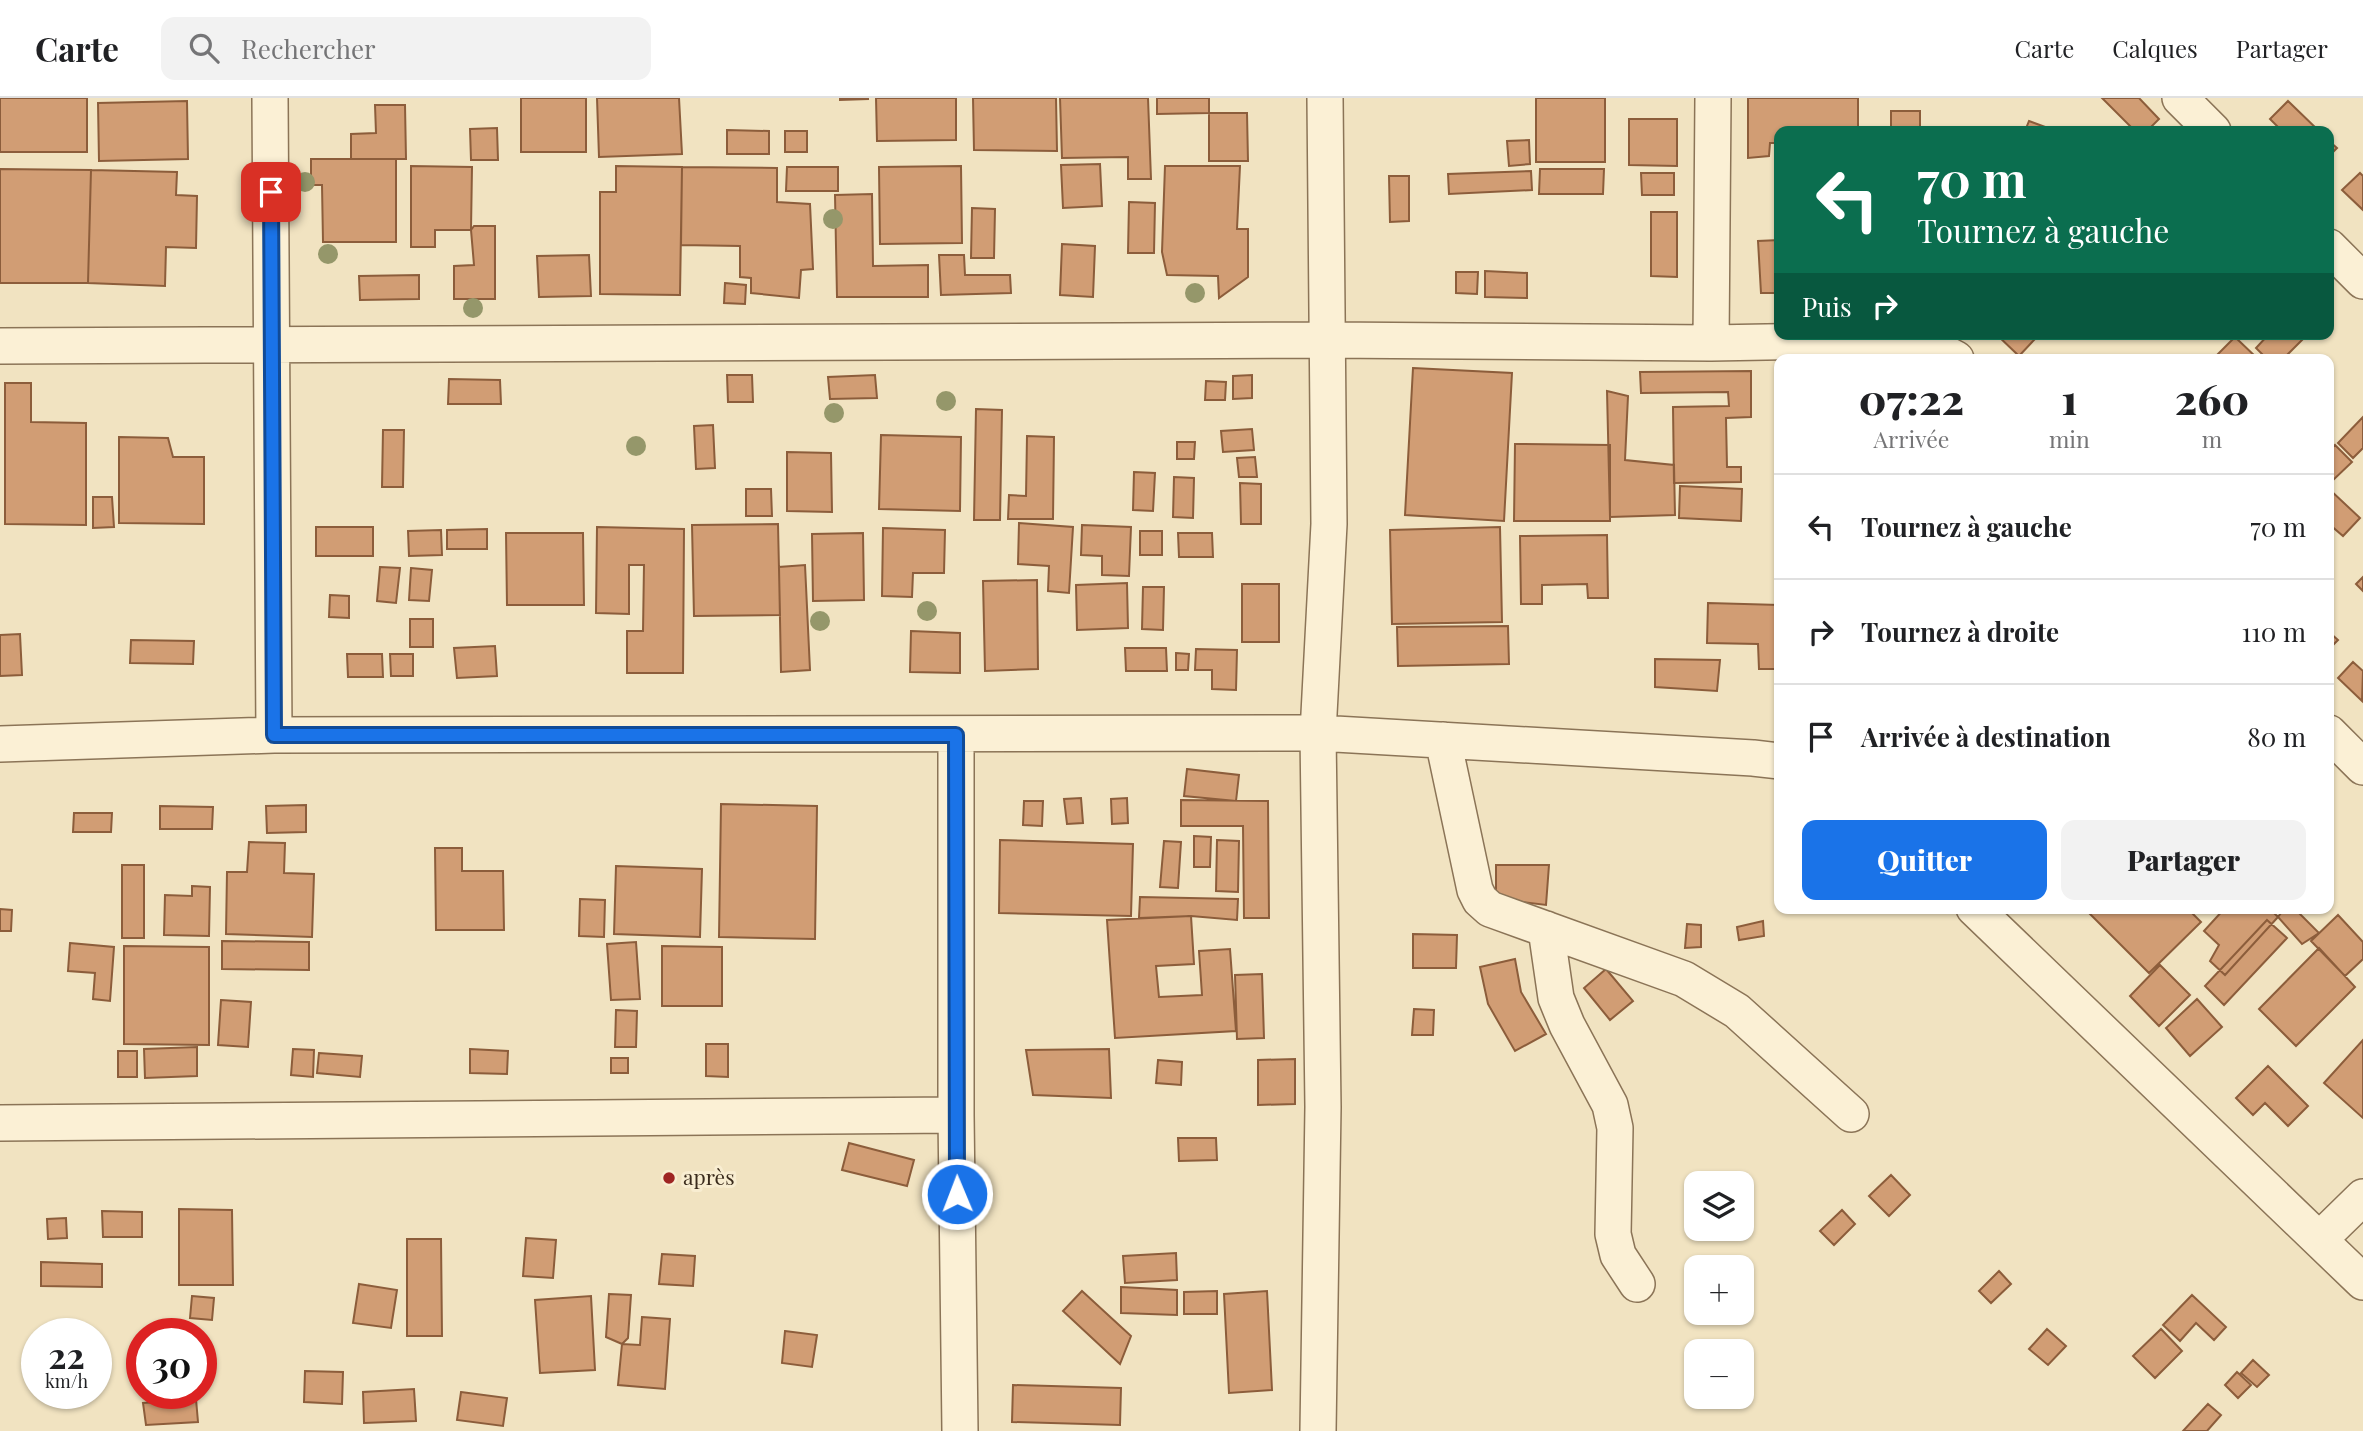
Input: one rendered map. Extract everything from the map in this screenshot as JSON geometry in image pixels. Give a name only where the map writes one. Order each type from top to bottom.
[{"type":"street","points":[[270,98],[274,735]]},
{"type":"street","points":[[1318,1431],[1323,1107],[1318,733],[1329,524],[1325,98]]},
{"type":"street","points":[[1711,343],[1713,98]]},
{"type":"street","points":[[2180,98],[2208,126]]},
{"type":"street","points":[[2334,252],[2363,281]]},
{"type":"street","points":[[0,346],[1327,340],[1924,342],[1947,354]]},
{"type":"street","points":[[0,744],[274,735],[1318,733],[1774,760]]},
{"type":"street","points":[[956,735],[956,1115],[960,1431]]},
{"type":"street","points":[[2334,738],[2363,767]]},
{"type":"street","points":[[1443,740],[1475,890],[1480,900],[1490,909],[1684,979],[1737,1011],[1852,1114]]},
{"type":"street","points":[[1980,914],[2363,1282]]},
{"type":"street","points":[[1546,929],[1556,998],[1567,1025],[1610,1105],[1615,1128],[1614,1234],[1619,1255],[1637,1283]]},
{"type":"street","points":[[0,1123],[956,1115]]},
{"type":"street","points":[[2320,1239],[2363,1197]]},
{"type":"building","points":[[0,98],[87,98],[87,152],[0,152]]},
{"type":"building","points":[[521,98],[586,98],[586,152],[521,152]]},
{"type":"building","points":[[597,98],[679,98],[682,154],[599,157]]},
{"type":"building","points":[[868,98],[868,99],[840,100]]},
{"type":"building","points":[[876,98],[956,98],[956,140],[877,141]]},
{"type":"building","points":[[973,98],[1056,98],[1057,151],[974,150]]},
{"type":"building","points":[[1060,98],[1148,98],[1151,179],[1128,179],[1128,157],[1062,158]]},
{"type":"building","points":[[1157,98],[1209,98],[1209,113],[1157,114]]},
{"type":"building","points":[[1536,98],[1605,98],[1605,162],[1536,162]]},
{"type":"building","points":[[1748,98],[1858,98],[1858,126],[1774,126],[1774,143],[1770,143],[1769,156],[1748,158]]},
{"type":"building","points":[[2102,98],[2139,98],[2159,119],[2152,126],[2130,126]]},
{"type":"building","points":[[187,101],[188,159],[99,161],[98,103]]},
{"type":"building","points":[[2288,101],[2314,126],[2277,126],[2270,119]]},
{"type":"building","points":[[375,105],[405,105],[406,159],[351,159],[351,134],[376,133]]},
{"type":"building","points":[[1891,111],[1920,111],[1920,126],[1891,126]]},
{"type":"building","points":[[1209,113],[1247,113],[1248,161],[1209,161]]},
{"type":"building","points":[[1629,119],[1677,119],[1677,166],[1629,165]]},
{"type":"building","points":[[2029,121],[2042,126],[2027,126]]},
{"type":"building","points":[[497,128],[498,160],[471,160],[470,129]]},
{"type":"building","points":[[727,130],[769,131],[769,154],[727,154]]},
{"type":"building","points":[[785,131],[807,131],[807,152],[785,152]]},
{"type":"building","points":[[1529,140],[1530,164],[1509,166],[1507,141]]},
{"type":"building","points":[[311,159],[396,159],[396,242],[323,242],[322,185],[311,185]]},
{"type":"building","points":[[1100,164],[1102,206],[1063,208],[1061,165]]},
{"type":"building","points":[[411,166],[472,167],[471,230],[435,230],[435,247],[411,247]]},
{"type":"building","points":[[616,166],[682,167],[680,295],[600,294],[600,192],[616,192]]},
{"type":"building","points":[[961,166],[962,243],[880,244],[879,167]]},
{"type":"building","points":[[1165,166],[1240,166],[1237,229],[1248,229],[1248,277],[1219,298],[1218,276],[1167,275],[1162,252]]},
{"type":"building","points":[[682,167],[777,168],[777,202],[810,204],[813,269],[801,270],[799,298],[751,293],[751,278],[740,277],[740,246],[681,245]]},
{"type":"building","points":[[787,167],[838,167],[838,191],[786,191]]},
{"type":"building","points":[[0,169],[91,170],[88,283],[0,283]]},
{"type":"building","points":[[1540,169],[1604,169],[1603,194],[1539,194]]},
{"type":"building","points":[[91,170],[177,172],[176,195],[197,196],[196,248],[166,247],[165,286],[88,283]]},
{"type":"building","points":[[1531,171],[1532,190],[1449,194],[1448,174]]},
{"type":"building","points":[[1641,173],[1674,173],[1674,195],[1642,195]]},
{"type":"building","points":[[2360,173],[2363,176],[2363,210],[2342,190]]},
{"type":"building","points":[[1389,176],[1409,176],[1409,221],[1390,222]]},
{"type":"building","points":[[872,194],[873,266],[928,265],[928,297],[837,297],[835,195]]},
{"type":"building","points":[[1129,202],[1155,203],[1154,253],[1128,253]]},
{"type":"building","points":[[972,208],[995,209],[994,258],[971,258]]},
{"type":"building","points":[[1651,212],[1677,212],[1677,277],[1651,276]]},
{"type":"building","points":[[474,226],[495,226],[495,299],[454,299],[454,266],[474,265],[471,230]]},
{"type":"building","points":[[1774,240],[1774,293],[1761,293],[1758,241]]},
{"type":"building","points":[[1062,244],[1095,246],[1093,297],[1060,295]]},
{"type":"building","points":[[589,255],[591,296],[539,297],[537,256]]},
{"type":"building","points":[[939,255],[964,255],[965,275],[1010,275],[1011,293],[941,295]]},
{"type":"building","points":[[1485,271],[1527,273],[1527,298],[1485,297]]},
{"type":"building","points":[[1456,272],[1478,272],[1477,294],[1456,293]]},
{"type":"building","points":[[419,275],[419,299],[360,300],[359,276]]},
{"type":"building","points":[[725,283],[746,285],[745,304],[724,303]]},
{"type":"building","points":[[2002,340],[2034,340],[2021,354],[2017,354]]},
{"type":"building","points":[[2232,340],[2238,340],[2253,354],[2218,354]]},
{"type":"building","points":[[2263,340],[2302,340],[2288,354],[2262,354],[2256,348]]},
{"type":"building","points":[[1413,368],[1512,373],[1504,521],[1405,515]]},
{"type":"building","points":[[1751,371],[1751,417],[1726,418],[1727,467],[1741,467],[1741,482],[1674,483],[1673,407],[1729,406],[1728,392],[1641,393],[1640,372]]},
{"type":"building","points":[[727,375],[752,375],[753,402],[728,402]]},
{"type":"building","points":[[875,375],[877,398],[830,399],[828,377]]},
{"type":"building","points":[[1252,375],[1252,398],[1233,399],[1233,376]]},
{"type":"building","points":[[449,379],[500,380],[501,404],[448,404]]},
{"type":"building","points":[[1206,381],[1226,382],[1225,400],[1205,400]]},
{"type":"building","points":[[5,383],[31,383],[31,422],[86,423],[86,525],[5,524]]},
{"type":"building","points":[[1607,391],[1628,396],[1625,460],[1674,465],[1675,515],[1610,517]]},
{"type":"building","points":[[976,409],[1002,410],[1000,520],[974,520]]},
{"type":"building","points":[[2363,417],[2363,448],[2353,458],[2338,443]]},
{"type":"building","points":[[713,425],[715,468],[696,469],[694,426]]},
{"type":"building","points":[[1252,429],[1254,450],[1223,452],[1221,431]]},
{"type":"building","points":[[383,430],[404,430],[403,487],[382,487]]},
{"type":"building","points":[[881,435],[961,437],[960,511],[879,509]]},
{"type":"building","points":[[1027,436],[1054,437],[1053,519],[1008,519],[1009,495],[1026,496]]},
{"type":"building","points":[[119,437],[168,438],[173,457],[204,457],[204,524],[119,523]]},
{"type":"building","points":[[1177,442],[1195,442],[1194,459],[1177,459]]},
{"type":"building","points":[[1515,444],[1610,445],[1610,521],[1514,521]]},
{"type":"building","points":[[2334,446],[2352,462],[2334,479]]},
{"type":"building","points":[[787,452],[831,453],[832,512],[787,511]]},
{"type":"building","points":[[1255,457],[1257,477],[1239,477],[1237,458]]},
{"type":"building","points":[[1134,472],[1155,473],[1153,511],[1133,510]]},
{"type":"building","points":[[1174,477],[1194,478],[1193,518],[1173,517]]},
{"type":"building","points":[[1240,483],[1261,484],[1261,524],[1241,524]]},
{"type":"building","points":[[1680,486],[1742,489],[1741,521],[1679,518]]},
{"type":"building","points":[[746,489],[771,489],[772,516],[746,516]]},
{"type":"building","points":[[2334,494],[2360,518],[2343,536],[2334,528]]},
{"type":"building","points":[[93,497],[112,497],[114,527],[93,528]]},
{"type":"building","points":[[1019,523],[1073,527],[1069,593],[1048,591],[1049,566],[1018,564]]},
{"type":"building","points":[[778,524],[780,615],[694,616],[692,525]]},
{"type":"building","points":[[1082,525],[1131,527],[1129,576],[1102,575],[1102,556],[1081,555]]},
{"type":"building","points":[[316,527],[373,527],[373,556],[316,556]]},
{"type":"building","points":[[597,527],[684,529],[683,673],[627,673],[627,631],[643,631],[644,565],[629,565],[629,614],[596,613]]},
{"type":"building","points":[[1500,527],[1502,622],[1392,624],[1390,530]]},
{"type":"building","points":[[883,528],[945,530],[944,573],[913,573],[912,597],[882,596]]},
{"type":"building","points":[[487,529],[487,549],[447,549],[447,530]]},
{"type":"building","points":[[441,530],[442,555],[409,556],[408,531]]},
{"type":"building","points":[[1140,531],[1162,531],[1162,555],[1140,555]]},
{"type":"building","points":[[506,533],[583,533],[584,605],[507,605]]},
{"type":"building","points":[[863,533],[864,600],[813,601],[812,534]]},
{"type":"building","points":[[1178,533],[1212,533],[1213,557],[1179,557]]},
{"type":"building","points":[[1607,535],[1608,598],[1588,598],[1587,584],[1542,585],[1542,604],[1521,604],[1520,536]]},
{"type":"building","points":[[805,565],[810,670],[781,672],[779,567]]},
{"type":"building","points":[[380,567],[400,568],[396,603],[377,601]]},
{"type":"building","points":[[411,568],[432,570],[429,601],[409,600]]},
{"type":"building","points":[[2363,577],[2363,591],[2356,584]]},
{"type":"building","points":[[1037,580],[1038,669],[985,671],[983,581]]},
{"type":"building","points":[[1127,583],[1128,628],[1077,630],[1076,585]]},
{"type":"building","points":[[1242,584],[1279,584],[1279,642],[1242,642]]},
{"type":"building","points":[[1143,587],[1164,587],[1163,630],[1142,629]]},
{"type":"building","points":[[330,595],[349,596],[349,618],[329,617]]},
{"type":"building","points":[[1708,603],[1774,605],[1774,669],[1759,669],[1758,644],[1707,643]]},
{"type":"building","points":[[410,619],[433,619],[433,647],[410,647]]},
{"type":"building","points":[[1508,626],[1509,664],[1398,666],[1397,627]]},
{"type":"building","points":[[911,631],[960,633],[960,673],[910,672]]},
{"type":"building","points":[[20,634],[22,675],[0,676],[0,635]]},
{"type":"building","points":[[131,640],[194,641],[193,664],[130,663]]},
{"type":"building","points":[[495,646],[497,676],[457,678],[454,648]]},
{"type":"building","points":[[1125,648],[1166,648],[1167,671],[1126,671]]},
{"type":"building","points":[[1196,649],[1237,650],[1236,690],[1212,689],[1212,670],[1195,670]]},
{"type":"building","points":[[1176,653],[1189,654],[1188,670],[1176,670]]},
{"type":"building","points":[[347,654],[382,654],[383,677],[348,677]]},
{"type":"building","points":[[390,654],[413,654],[413,676],[391,676]]},
{"type":"building","points":[[1655,659],[1720,660],[1717,691],[1655,687]]},
{"type":"building","points":[[2353,662],[2363,671],[2362,701],[2338,678]]},
{"type":"building","points":[[1187,769],[1239,775],[1236,801],[1184,796]]},
{"type":"building","points":[[1081,798],[1083,823],[1067,824],[1064,799]]},
{"type":"building","points":[[1127,798],[1128,823],[1112,824],[1111,799]]},
{"type":"building","points":[[1181,800],[1268,801],[1269,918],[1244,918],[1243,826],[1181,826]]},
{"type":"building","points":[[1024,801],[1043,801],[1042,826],[1023,825]]},
{"type":"building","points":[[721,804],[817,806],[815,939],[719,937]]},
{"type":"building","points":[[306,805],[306,832],[267,833],[266,806]]},
{"type":"building","points":[[160,806],[213,807],[212,829],[160,829]]},
{"type":"building","points":[[74,813],[112,813],[111,832],[73,832]]},
{"type":"building","points":[[1194,836],[1211,837],[1210,867],[1194,867]]},
{"type":"building","points":[[1000,840],[1133,844],[1131,916],[999,913]]},
{"type":"building","points":[[1217,840],[1239,841],[1238,892],[1216,891]]},
{"type":"building","points":[[1164,841],[1181,842],[1178,888],[1160,887]]},
{"type":"building","points":[[249,842],[285,843],[284,873],[314,874],[312,937],[226,934],[227,872],[247,872]]},
{"type":"building","points":[[435,848],[462,848],[462,871],[503,871],[504,930],[436,930]]},
{"type":"building","points":[[122,865],[144,865],[144,938],[122,938]]},
{"type":"building","points":[[1496,865],[1549,865],[1546,905],[1496,899]]},
{"type":"building","points":[[616,866],[702,869],[700,937],[614,934]]},
{"type":"building","points":[[192,886],[210,887],[209,936],[164,935],[165,895],[192,896]]},
{"type":"building","points":[[1140,897],[1238,899],[1237,920],[1191,916],[1139,918]]},
{"type":"building","points":[[580,899],[605,900],[604,937],[579,936]]},
{"type":"building","points":[[0,909],[12,910],[11,931],[0,931]]},
{"type":"building","points":[[2090,914],[2193,914],[2201,922],[2149,973]]},
{"type":"building","points":[[2220,914],[2275,914],[2278,917],[2225,975],[2210,961],[2219,945],[2204,931]]},
{"type":"building","points":[[2280,914],[2300,914],[2319,933],[2302,944],[2278,917]]},
{"type":"building","points":[[2338,915],[2363,942],[2363,959],[2345,976],[2311,941]]},
{"type":"building","points":[[1191,916],[1194,964],[1156,966],[1159,997],[1202,995],[1199,951],[1230,949],[1236,1031],[1115,1038],[1107,920]]},
{"type":"building","points":[[2267,920],[2287,938],[2224,1005],[2205,986]]},
{"type":"building","points":[[1763,921],[1764,936],[1739,940],[1737,927]]},
{"type":"building","points":[[1687,924],[1701,925],[1701,947],[1685,948]]},
{"type":"building","points":[[1413,934],[1457,935],[1456,968],[1413,968]]},
{"type":"building","points":[[222,941],[309,942],[309,970],[222,969]]},
{"type":"building","points":[[636,942],[640,999],[611,1000],[607,944]]},
{"type":"building","points":[[70,943],[114,947],[110,1001],[93,999],[95,973],[68,971]]},
{"type":"building","points":[[124,946],[209,947],[209,1045],[124,1044]]},
{"type":"building","points":[[662,946],[722,947],[722,1006],[662,1006]]},
{"type":"building","points":[[2319,948],[2355,987],[2296,1046],[2259,1009]]},
{"type":"building","points":[[1515,959],[1521,992],[1546,1034],[1515,1051],[1488,1004],[1480,967]]},
{"type":"building","points":[[2160,965],[2190,995],[2159,1026],[2130,996]]},
{"type":"building","points":[[1606,969],[1633,1001],[1610,1020],[1584,988]]},
{"type":"building","points":[[1262,974],[1264,1038],[1237,1039],[1235,975]]},
{"type":"building","points":[[2197,999],[2222,1027],[2190,1056],[2166,1028]]},
{"type":"building","points":[[221,1000],[251,1002],[248,1047],[218,1045]]},
{"type":"building","points":[[1414,1009],[1434,1010],[1433,1035],[1412,1035]]},
{"type":"building","points":[[616,1010],[637,1011],[636,1047],[615,1047]]},
{"type":"building","points":[[2363,1040],[2363,1118],[2324,1083]]},
{"type":"building","points":[[706,1044],[728,1044],[728,1077],[706,1076]]},
{"type":"building","points":[[197,1047],[197,1076],[145,1078],[144,1049]]},
{"type":"building","points":[[293,1049],[314,1050],[313,1077],[291,1075]]},
{"type":"building","points":[[470,1049],[508,1051],[507,1074],[470,1073]]},
{"type":"building","points":[[1109,1049],[1111,1098],[1033,1095],[1026,1050]]},
{"type":"building","points":[[118,1051],[137,1051],[137,1077],[118,1077]]},
{"type":"building","points":[[319,1053],[362,1056],[360,1077],[317,1073]]},
{"type":"building","points":[[611,1058],[628,1058],[628,1073],[611,1073]]},
{"type":"building","points":[[1295,1059],[1295,1104],[1258,1105],[1258,1060]]},
{"type":"building","points":[[1158,1060],[1182,1062],[1181,1085],[1156,1083]]},
{"type":"building","points":[[2268,1066],[2308,1106],[2288,1126],[2265,1103],[2253,1115],[2236,1098]]},
{"type":"building","points":[[1178,1138],[1216,1138],[1217,1160],[1179,1161]]},
{"type":"building","points":[[849,1143],[914,1160],[907,1186],[842,1170]]},
{"type":"building","points":[[1891,1175],[1910,1195],[1889,1216],[1869,1196]]},
{"type":"building","points":[[179,1209],[232,1210],[233,1285],[179,1285]]},
{"type":"building","points":[[1842,1210],[1855,1224],[1834,1245],[1820,1231]]},
{"type":"building","points":[[102,1211],[142,1212],[142,1237],[103,1237]]},
{"type":"building","points":[[66,1218],[67,1238],[48,1239],[47,1219]]},
{"type":"building","points":[[526,1238],[556,1240],[553,1278],[523,1276]]},
{"type":"building","points":[[407,1239],[441,1239],[442,1336],[407,1336]]},
{"type":"building","points":[[1176,1253],[1177,1280],[1125,1283],[1123,1256]]},
{"type":"building","points":[[662,1254],[695,1256],[693,1286],[659,1284]]},
{"type":"building","points":[[41,1262],[102,1264],[102,1287],[41,1286]]},
{"type":"building","points":[[1999,1271],[2011,1284],[1991,1303],[1979,1291]]},
{"type":"building","points":[[359,1284],[397,1290],[391,1328],[353,1323]]},
{"type":"building","points":[[1121,1287],[1177,1290],[1177,1315],[1121,1313]]},
{"type":"building","points":[[1082,1291],[1131,1336],[1120,1364],[1063,1311]]},
{"type":"building","points":[[1217,1291],[1217,1314],[1184,1314],[1184,1292]]},
{"type":"building","points":[[1267,1291],[1272,1390],[1229,1393],[1224,1294]]},
{"type":"building","points":[[609,1294],[631,1295],[628,1338],[622,1344],[606,1337]]},
{"type":"building","points":[[2192,1295],[2226,1327],[2214,1340],[2196,1323],[2180,1341],[2163,1325]]},
{"type":"building","points":[[192,1296],[214,1298],[212,1318],[190,1318]]},
{"type":"building","points":[[591,1296],[595,1370],[540,1373],[535,1300]]},
{"type":"building","points":[[642,1317],[670,1319],[665,1389],[618,1385],[622,1344],[640,1345]]},
{"type":"building","points":[[2047,1329],[2066,1346],[2048,1365],[2029,1349]]},
{"type":"building","points":[[2161,1329],[2182,1351],[2155,1378],[2133,1356]]},
{"type":"building","points":[[785,1331],[817,1335],[812,1367],[782,1363]]},
{"type":"building","points":[[2253,1360],[2269,1375],[2257,1387],[2241,1373]]},
{"type":"building","points":[[305,1371],[343,1372],[342,1404],[304,1402]]},
{"type":"building","points":[[2237,1372],[2251,1385],[2238,1398],[2225,1385]]},
{"type":"building","points":[[1013,1385],[1121,1388],[1120,1425],[1012,1422]]},
{"type":"building","points":[[414,1389],[416,1421],[364,1423],[363,1392]]},
{"type":"building","points":[[461,1392],[507,1398],[503,1426],[457,1420]]},
{"type":"building","points":[[2208,1404],[2221,1415],[2207,1431],[2183,1431]]},
{"type":"building","points":[[144,1409],[197,1409],[198,1422],[146,1425]]},
{"type":"place","name":"après","points":[[669,1178]]},
{"type":"route","points":[[271,192],[274,735],[956,735],[957,1194]]}]
